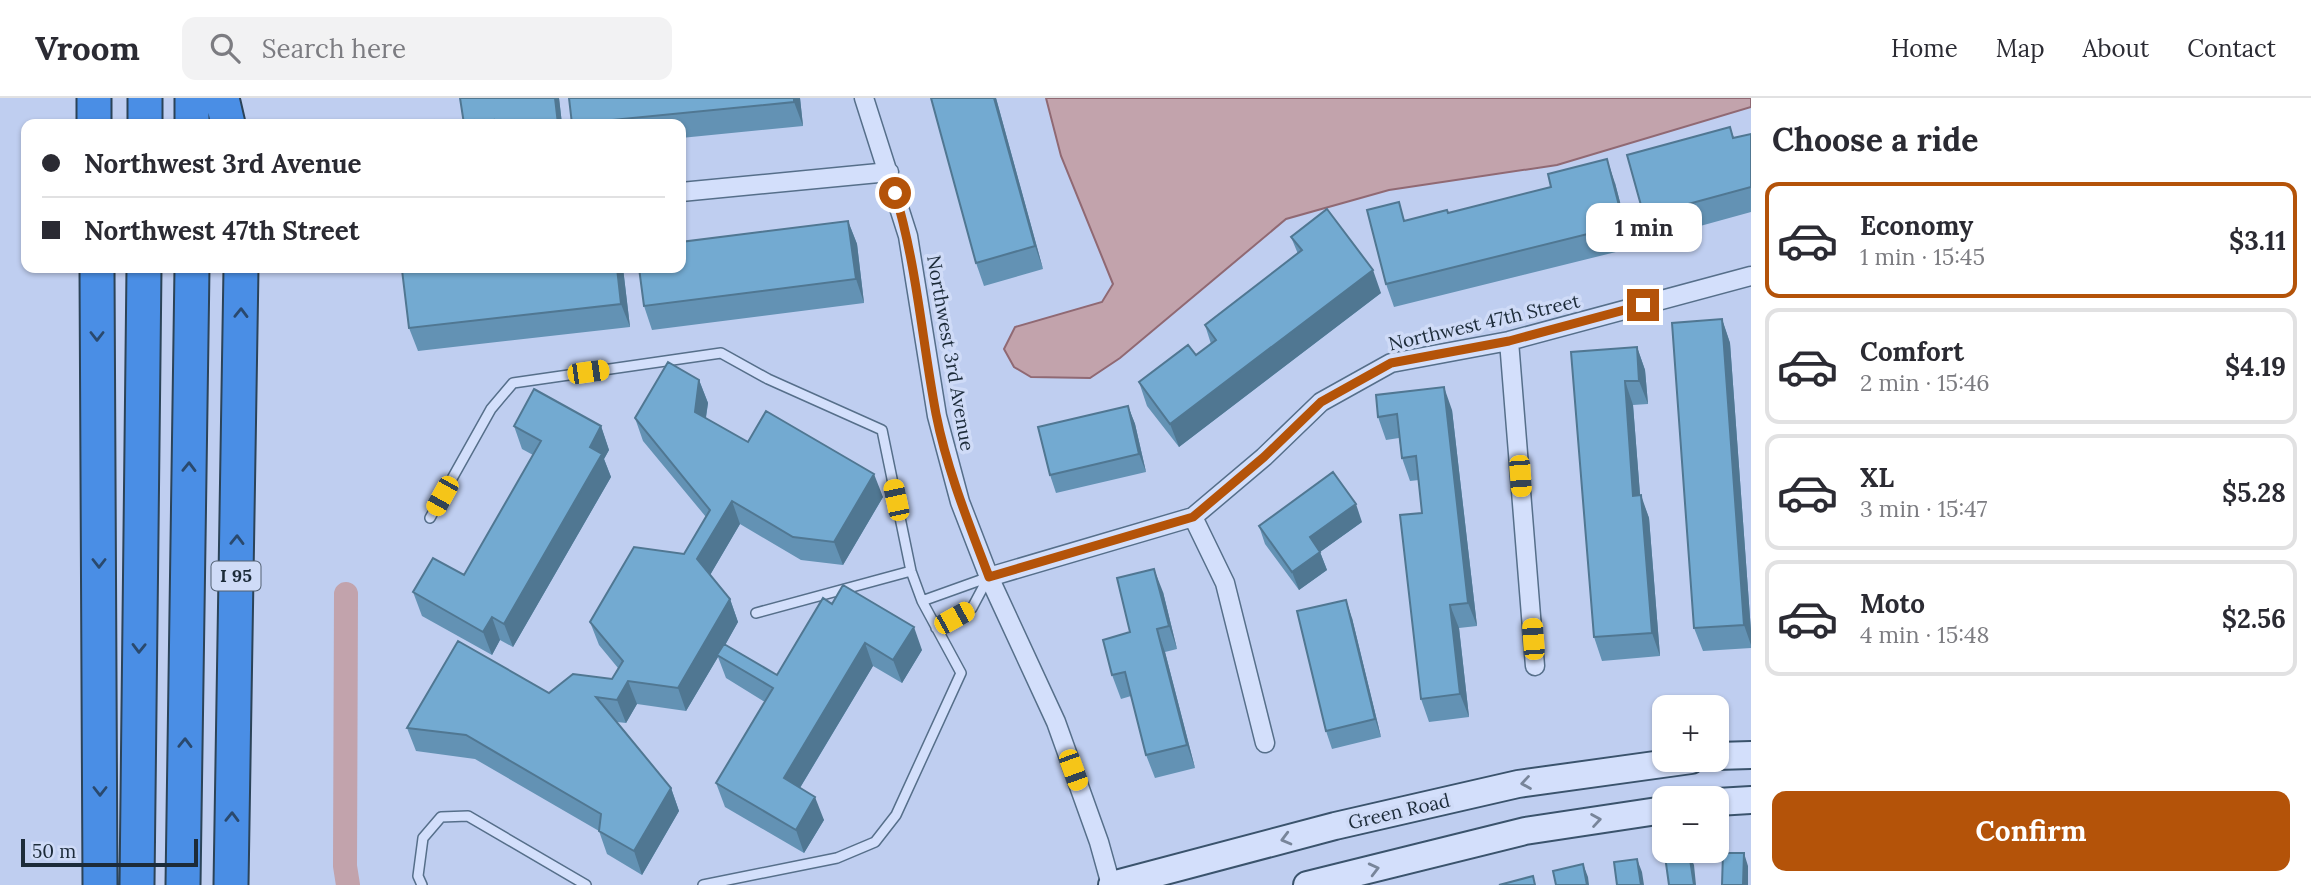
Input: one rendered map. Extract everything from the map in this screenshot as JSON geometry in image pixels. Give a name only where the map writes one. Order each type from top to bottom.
[{"type":"highway","points":[[94,98],[94,119]]},
{"type":"highway","points":[[145,98],[145,119]]},
{"type":"highway","points":[[192,98],[192,119]]},
{"type":"highway","points":[[222,98],[227,119]]},
{"type":"highway","points":[[243,98],[243,119]]},
{"type":"highway","points":[[97,273],[100,885]]},
{"type":"highway","points":[[136,885],[144,273]]},
{"type":"highway","points":[[183,885],[192,273]]},
{"type":"highway","name":"I 95","points":[[231,885],[241,273]]},
{"type":"main road","points":[[1729,756],[1751,755]]},
{"type":"main road","name":"Green Road","points":[[1111,885],[1335,826],[1518,784],[1652,765]]},
{"type":"main road","points":[[1729,801],[1751,800]]},
{"type":"main road","points":[[1307,885],[1525,831],[1652,812]]},
{"type":"street","name":"Northwest 3rd Avenue","points":[[864,98],[908,236],[937,416],[960,502],[989,577],[1056,722],[1099,842],[1111,885]]},
{"type":"street","points":[[686,192],[889,172]]},
{"type":"street","name":"Northwest 47th Street","points":[[989,577],[1193,517],[1264,457],[1321,402],[1391,363],[1509,341],[1751,276]]},
{"type":"street","points":[[1509,341],[1535,666]]},
{"type":"street","points":[[1193,517],[1225,583],[1265,743]]},
{"type":"lane","points":[[430,518],[491,409],[513,383],[721,353],[768,379],[882,430],[911,571],[922,601],[961,673],[896,815],[874,842],[837,858],[703,885]]},
{"type":"lane","points":[[755,613],[911,571]]},
{"type":"lane","points":[[922,601],[989,577]]},
{"type":"lane","points":[[936,628],[972,608],[989,577]]},
{"type":"lane","points":[[422,885],[418,876],[423,838],[441,817],[468,816],[586,885]]},
{"type":"shaded area","points":[[1046,98],[1751,98],[1751,107],[1557,165],[1389,190],[1286,219],[1120,358],[1090,378],[1031,377],[1014,367],[1004,349],[1015,327],[1102,302],[1113,284],[1061,156]]},
{"type":"building","points":[[460,98],[555,98],[557,119],[463,119]]},
{"type":"building","points":[[569,98],[794,98],[794,102],[622,119],[571,119]]},
{"type":"building","points":[[931,98],[994,98],[1035,246],[976,263]]},
{"type":"building","points":[[1730,127],[1733,138],[1751,134],[1751,187],[1644,216],[1627,155]]},
{"type":"building","points":[[1607,159],[1624,225],[1386,284],[1367,210],[1399,202],[1404,221],[1447,210],[1448,213],[1551,187],[1548,174]]},
{"type":"building","points":[[1327,209],[1373,270],[1170,424],[1139,382],[1188,345],[1196,355],[1216,340],[1205,325],[1302,250],[1291,237]]},
{"type":"building","points":[[848,221],[856,279],[644,306],[640,273],[686,273],[686,241]]},
{"type":"building","points":[[402,273],[618,273],[621,304],[409,328]]},
{"type":"building","points":[[1722,319],[1744,625],[1694,628],[1672,323]]},
{"type":"building","points":[[1637,347],[1639,381],[1625,381],[1633,496],[1641,495],[1652,633],[1594,637],[1571,352]]},
{"type":"building","points":[[668,362],[699,380],[695,412],[748,442],[766,411],[874,474],[834,542],[793,537],[732,501],[697,559],[730,599],[678,688],[628,681],[617,700],[596,697],[671,788],[634,851],[599,831],[601,814],[466,735],[407,728],[458,641],[549,693],[573,674],[612,679],[623,661],[590,622],[634,547],[684,554],[710,510],[635,418]]},
{"type":"building","points":[[1444,387],[1468,603],[1450,605],[1460,694],[1421,699],[1400,515],[1422,513],[1416,456],[1402,458],[1397,414],[1378,417],[1376,395]]},
{"type":"building","points":[[534,389],[601,426],[590,447],[602,454],[504,624],[492,617],[483,632],[413,592],[433,558],[464,575],[541,441],[514,426]]},
{"type":"building","points":[[1128,406],[1139,454],[1050,475],[1038,427]]},
{"type":"building","points":[[1333,472],[1356,504],[1310,537],[1320,552],[1292,572],[1259,526]]},
{"type":"building","points":[[1154,569],[1169,626],[1157,629],[1187,745],[1146,755],[1125,672],[1112,675],[1103,640],[1130,632],[1117,578]]},
{"type":"building","points":[[843,585],[914,627],[893,660],[865,643],[784,778],[815,797],[796,830],[716,783],[773,688],[717,655],[724,644],[777,675],[823,598],[832,604]]},
{"type":"building","points":[[1346,600],[1375,719],[1326,731],[1297,611]]},
{"type":"building","points":[[1729,853],[1744,853],[1743,885],[1722,885],[1723,863],[1729,863]]},
{"type":"building","points":[[1637,859],[1641,885],[1617,885],[1614,862]]},
{"type":"building","points":[[1666,863],[1691,863],[1694,885],[1669,885]]},
{"type":"building","points":[[1583,864],[1587,885],[1556,885],[1553,871]]},
{"type":"building","points":[[1533,876],[1535,885],[1499,885]]},
{"type":"waterway","points":[[346,594],[345,866],[348,885]]},
{"type":"route","points":[[895,193],[908,236],[937,416],[960,502],[989,577],[1193,517],[1264,457],[1321,402],[1391,363],[1509,341],[1643,305]]}]
